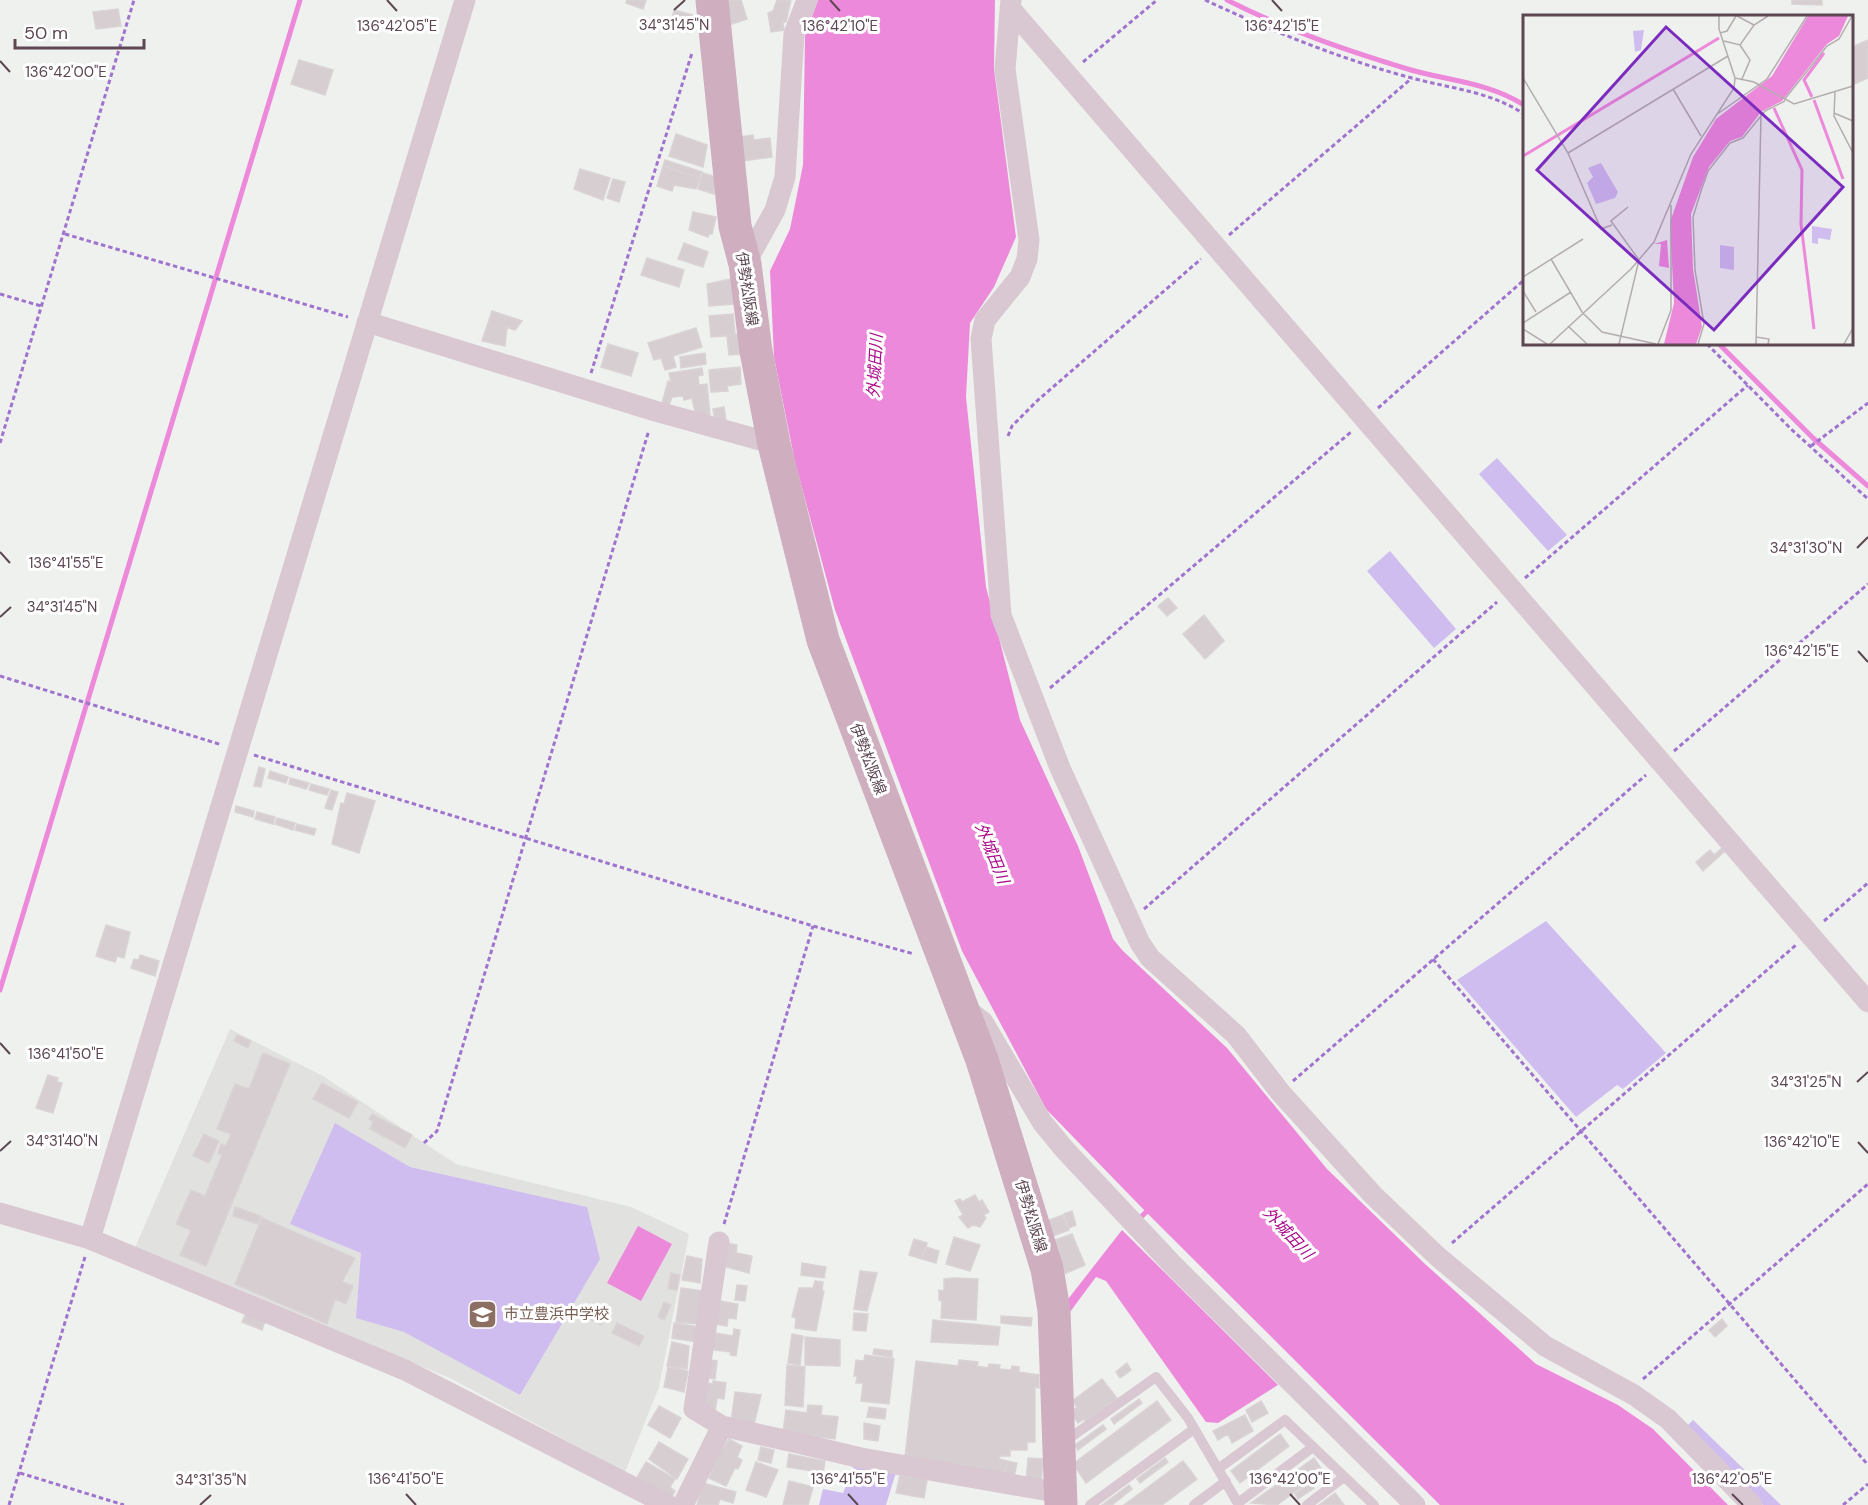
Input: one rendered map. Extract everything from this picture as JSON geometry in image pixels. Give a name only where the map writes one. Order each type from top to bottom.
[{"type":"main road","name":"伊勢松阪線","points":[[712,0],[735,226],[745,264],[756,351],[774,444],[823,640],[982,1060],[1047,1269],[1054,1310],[1061,1499]]},
{"type":"street","points":[[90,1239],[465,0]]},
{"type":"street","points":[[745,264],[776,210],[785,177],[794,34],[807,0]]},
{"type":"street","points":[[1010,4],[1067,75],[1868,1002]]},
{"type":"street","points":[[1010,4],[1005,69],[1029,240],[1027,258],[1020,277],[985,320],[981,339],[1001,615],[1060,768],[1140,943],[1150,958],[1236,1035],[1280,1092],[1373,1195],[1437,1256],[1545,1346],[1634,1395],[1668,1419],[1752,1505]]},
{"type":"street","points":[[367,322],[655,411],[774,444]]},
{"type":"street","points":[[962,1005],[983,1022],[1042,1122],[1065,1150],[1173,1265],[1415,1505]]},
{"type":"street","points":[[0,1213],[90,1239],[405,1370],[668,1505]]},
{"type":"street","points":[[719,1242],[694,1409],[722,1426],[861,1458],[1061,1499]]},
{"type":"street","points":[[683,1505],[722,1426]]},
{"type":"lane","points":[[1059,1443],[1068,1442],[1156,1377],[1194,1429],[1238,1504],[1313,1447]]},
{"type":"lane","points":[[1218,1469],[1285,1420],[1374,1505]]},
{"type":"lane","points":[[1090,1505],[1194,1429]]},
{"type":"lane","points":[[1307,1505],[1344,1477]]},
{"type":"lane","points":[[1194,1505],[1226,1481]]},
{"type":"path","points":[[0,443],[134,0]]},
{"type":"path","points":[[1067,75],[1157,0]]},
{"type":"path","points":[[1205,0],[1302,43],[1412,78],[1494,97],[1523,113]]},
{"type":"path","points":[[586,389],[692,52]]},
{"type":"path","points":[[1007,437],[1012,426],[1038,400],[1412,78]]},
{"type":"path","points":[[65,234],[367,322]]},
{"type":"path","points":[[1044,679],[1048,689],[1523,281]]},
{"type":"path","points":[[0,294],[41,306]]},
{"type":"path","points":[[1708,345],[1868,499]]},
{"type":"path","points":[[1144,909],[1748,385]]},
{"type":"path","points":[[1812,445],[1868,403]]},
{"type":"path","points":[[424,1143],[437,1131],[524,837],[655,411]]},
{"type":"path","points":[[1280,1092],[1868,584]]},
{"type":"path","points":[[0,676],[813,926],[945,962]]},
{"type":"path","points":[[1437,1256],[1868,883]]},
{"type":"path","points":[[719,1242],[813,926]]},
{"type":"path","points":[[1433,959],[1728,1305],[1868,1465]]},
{"type":"path","points":[[1634,1395],[1636,1385],[1868,1184]]},
{"type":"path","points":[[9,1505],[90,1239]]},
{"type":"path","points":[[20,1473],[124,1505]]},
{"type":"path","points":[[1843,1505],[1868,1484]]},
{"type":"shaded area","points":[[1497,458],[1567,535],[1548,551],[1479,474]]},
{"type":"shaded area","points":[[1390,551],[1456,629],[1434,648],[1367,571]]},
{"type":"shaded area","points":[[1546,921],[1666,1053],[1623,1089],[1617,1085],[1576,1117],[1457,980]]},
{"type":"shaded area","name":"市立豊浜中学校","points":[[230,1029],[323,1076],[456,1164],[631,1207],[689,1234],[659,1387],[625,1472],[450,1378],[134,1250]]},
{"type":"shaded area","points":[[335,1123],[410,1167],[587,1207],[600,1259],[520,1395],[404,1332],[356,1318],[361,1253],[290,1224]]},
{"type":"shaded area","points":[[1693,1420],[1781,1505],[1763,1505],[1686,1427]]},
{"type":"shaded area","points":[[856,1461],[897,1469],[886,1505],[819,1505],[823,1489],[843,1493]]},
{"type":"water","name":"外城田川","points":[[818,0],[995,0],[994,69],[1016,237],[994,287],[970,323],[966,397],[986,587],[1020,720],[1078,846],[1113,939],[1227,1048],[1327,1169],[1424,1263],[1536,1364],[1618,1405],[1653,1429],[1728,1505],[1440,1505],[1046,1109],[962,951],[835,610],[795,462],[774,357],[770,271],[790,229],[803,165],[805,36]]},
{"type":"water","points":[[638,1226],[672,1244],[641,1301],[607,1283]]},
{"type":"water","points":[[1122,1230],[1278,1385],[1218,1423],[1206,1422],[1106,1281],[1096,1277],[1067,1316],[1065,1303]]},
{"type":"building","points":[[627,0],[646,0],[643,9],[626,3]]},
{"type":"building","points":[[721,0],[741,0],[747,19],[729,25]]},
{"type":"building","points":[[777,0],[791,0],[786,22],[783,22],[784,30],[771,32],[768,13],[773,11]]},
{"type":"building","points":[[1792,0],[1822,0],[1822,5],[1792,4]]},
{"type":"building","points":[[118,9],[121,26],[96,29],[93,12]]},
{"type":"building","points":[[674,10],[693,15],[691,25],[672,19]]},
{"type":"building","points":[[1868,40],[1868,78],[1853,85],[1853,47]]},
{"type":"building","points":[[299,60],[333,70],[325,95],[291,84]]},
{"type":"building","points":[[676,134],[707,145],[703,167],[669,156]]},
{"type":"building","points":[[753,135],[754,140],[770,138],[772,157],[743,161],[740,137]]},
{"type":"building","points":[[665,160],[702,172],[700,178],[663,166]]},
{"type":"building","points":[[663,166],[700,178],[696,189],[674,185],[672,191],[657,186]]},
{"type":"building","points":[[580,169],[610,178],[603,200],[574,189]]},
{"type":"building","points":[[703,173],[719,178],[714,194],[698,189]]},
{"type":"building","points":[[613,179],[625,182],[619,202],[607,198]]},
{"type":"building","points":[[693,212],[716,217],[712,234],[708,237],[689,230]]},
{"type":"building","points":[[684,243],[708,252],[703,267],[678,259]]},
{"type":"building","points":[[647,258],[684,270],[679,287],[641,275]]},
{"type":"building","points":[[731,279],[735,304],[709,306],[707,284]]},
{"type":"building","points":[[492,311],[522,321],[515,330],[507,327],[505,346],[482,341]]},
{"type":"building","points":[[733,314],[735,335],[711,337],[709,316]]},
{"type":"building","points":[[696,328],[702,347],[673,356],[676,367],[665,370],[661,358],[654,360],[648,343]]},
{"type":"building","points":[[742,333],[743,354],[729,355],[727,336]]},
{"type":"building","points":[[608,344],[638,353],[631,376],[601,367]]},
{"type":"building","points":[[705,353],[706,364],[681,368],[680,357]]},
{"type":"building","points":[[740,367],[741,384],[727,386],[728,391],[711,392],[709,370]]},
{"type":"building","points":[[702,368],[703,375],[698,376],[699,385],[707,384],[710,415],[696,417],[692,398],[684,400],[683,396],[672,397],[668,409],[661,407],[668,381],[671,382],[669,373]]},
{"type":"building","points":[[724,407],[726,420],[715,421],[713,409]]},
{"type":"building","points":[[1168,598],[1177,608],[1167,616],[1158,606]]},
{"type":"building","points":[[1204,615],[1224,641],[1205,659],[1183,634]]},
{"type":"building","points":[[259,767],[265,769],[261,787],[254,786]]},
{"type":"building","points":[[270,771],[288,777],[286,783],[268,778]]},
{"type":"building","points":[[290,778],[309,783],[306,789],[289,784]]},
{"type":"building","points":[[311,784],[329,789],[327,795],[309,790]]},
{"type":"building","points":[[331,790],[338,792],[332,810],[325,808]]},
{"type":"building","points":[[347,793],[375,801],[359,853],[332,844],[341,803],[344,804]]},
{"type":"building","points":[[236,806],[254,811],[253,817],[235,812]]},
{"type":"building","points":[[257,812],[275,817],[273,824],[255,819]]},
{"type":"building","points":[[277,818],[295,823],[293,830],[275,824]]},
{"type":"building","points":[[297,824],[316,829],[314,835],[295,830]]},
{"type":"building","points":[[1722,848],[1725,851],[1703,871],[1696,862],[1710,850],[1714,855]]},
{"type":"building","points":[[106,925],[130,932],[124,958],[117,956],[115,962],[96,956]]},
{"type":"building","points":[[140,955],[159,961],[155,976],[131,968],[134,959],[139,960]]},
{"type":"building","points":[[237,1035],[251,1041],[248,1048],[234,1041]]},
{"type":"building","points":[[263,1053],[290,1064],[206,1266],[180,1255],[191,1230],[176,1224],[191,1190],[205,1196],[222,1155],[218,1153],[221,1144],[226,1146],[231,1134],[217,1129],[235,1084],[249,1089]]},
{"type":"building","points":[[48,1075],[58,1078],[57,1082],[62,1083],[53,1113],[36,1108]]},
{"type":"building","points":[[322,1083],[358,1102],[349,1118],[313,1099]]},
{"type":"building","points":[[372,1114],[412,1135],[405,1148],[370,1129],[373,1122],[369,1119]]},
{"type":"building","points":[[204,1134],[219,1141],[209,1163],[193,1156]]},
{"type":"building","points":[[975,1195],[979,1202],[982,1200],[989,1212],[984,1215],[986,1218],[980,1227],[973,1225],[968,1228],[959,1217],[963,1215],[955,1201],[960,1199],[962,1202]]},
{"type":"building","points":[[235,1207],[261,1216],[258,1224],[233,1216]]},
{"type":"building","points":[[1072,1211],[1076,1225],[1069,1228],[1064,1214]]},
{"type":"building","points":[[1063,1215],[1069,1230],[1050,1237],[1044,1222]]},
{"type":"building","points":[[262,1218],[355,1258],[342,1282],[353,1286],[346,1304],[335,1299],[327,1324],[235,1284]]},
{"type":"building","points":[[1072,1234],[1085,1265],[1064,1274],[1055,1252],[1059,1251],[1055,1240]]},
{"type":"building","points":[[954,1237],[980,1245],[970,1271],[946,1264]]},
{"type":"building","points":[[914,1239],[927,1243],[922,1259],[909,1255]]},
{"type":"building","points":[[727,1243],[737,1245],[736,1253],[752,1256],[749,1273],[719,1265]]},
{"type":"building","points":[[926,1247],[939,1251],[936,1263],[922,1259]]},
{"type":"building","points":[[687,1256],[702,1259],[700,1283],[682,1280]]},
{"type":"building","points":[[802,1263],[826,1267],[824,1278],[801,1275]]},
{"type":"building","points":[[860,1271],[877,1273],[867,1311],[854,1309]]},
{"type":"building","points":[[671,1273],[680,1275],[677,1290],[668,1289]]},
{"type":"building","points":[[944,1279],[978,1279],[976,1320],[941,1318],[942,1301],[939,1300],[939,1290],[944,1291]]},
{"type":"building","points":[[815,1281],[823,1282],[822,1291],[824,1291],[816,1331],[795,1328],[796,1318],[792,1317],[799,1288],[813,1288]]},
{"type":"building","points":[[737,1285],[747,1286],[745,1301],[735,1300]]},
{"type":"building","points":[[681,1288],[703,1291],[698,1324],[676,1322]]},
{"type":"building","points":[[714,1300],[738,1304],[736,1319],[728,1318],[727,1326],[710,1323]]},
{"type":"building","points":[[664,1302],[671,1305],[664,1320],[658,1317]]},
{"type":"building","points":[[589,1308],[606,1317],[601,1325],[584,1316]]},
{"type":"building","points":[[246,1313],[265,1321],[262,1330],[242,1322]]},
{"type":"building","points":[[854,1313],[868,1314],[866,1331],[853,1330]]},
{"type":"building","points":[[1001,1316],[1032,1318],[1031,1326],[1001,1323]]},
{"type":"building","points":[[1722,1319],[1727,1326],[1715,1337],[1709,1330]]},
{"type":"building","points":[[933,1320],[1000,1327],[998,1345],[931,1342]]},
{"type":"building","points":[[617,1323],[644,1336],[639,1346],[612,1333]]},
{"type":"building","points":[[674,1323],[699,1327],[697,1342],[672,1338]]},
{"type":"building","points":[[734,1329],[740,1330],[736,1356],[730,1355],[731,1352],[707,1349],[710,1332],[733,1336]]},
{"type":"building","points":[[792,1334],[803,1336],[800,1365],[788,1363]]},
{"type":"building","points":[[805,1337],[840,1340],[840,1366],[805,1365]]},
{"type":"building","points":[[672,1342],[689,1346],[687,1369],[667,1366]]},
{"type":"building","points":[[874,1349],[892,1351],[892,1357],[873,1354]]},
{"type":"building","points":[[865,1355],[894,1359],[889,1404],[861,1401],[863,1383],[856,1383],[857,1376],[854,1376],[856,1360],[864,1361]]},
{"type":"building","points":[[704,1359],[717,1361],[715,1379],[702,1377]]},
{"type":"building","points":[[959,1360],[978,1362],[977,1366],[988,1368],[989,1364],[1000,1365],[999,1369],[1011,1370],[1012,1366],[1019,1367],[1019,1372],[1039,1375],[1039,1388],[1035,1387],[1035,1442],[1027,1442],[1027,1450],[1010,1450],[1010,1456],[1000,1456],[999,1459],[1007,1461],[1004,1480],[905,1457],[916,1361],[958,1366]]},
{"type":"building","points":[[1127,1363],[1131,1370],[1120,1378],[1116,1372]]},
{"type":"building","points":[[787,1365],[805,1367],[803,1407],[785,1405]]},
{"type":"building","points":[[668,1367],[688,1371],[684,1392],[664,1387]]},
{"type":"building","points":[[1102,1379],[1117,1398],[1085,1421],[1084,1419],[1078,1423],[1070,1412],[1077,1407],[1072,1401]]},
{"type":"building","points":[[713,1381],[726,1383],[724,1399],[717,1398],[715,1412],[703,1410],[701,1382],[713,1384]]},
{"type":"building","points":[[735,1392],[761,1395],[754,1425],[731,1422]]},
{"type":"building","points":[[1139,1399],[1142,1403],[1114,1424],[1111,1419]]},
{"type":"building","points":[[1157,1401],[1171,1420],[1086,1483],[1073,1464]]},
{"type":"building","points":[[1261,1401],[1268,1413],[1252,1422],[1246,1410]]},
{"type":"building","points":[[808,1405],[822,1406],[821,1415],[838,1417],[835,1439],[783,1432],[786,1410],[807,1413]]},
{"type":"building","points":[[659,1406],[681,1418],[670,1438],[648,1425]]},
{"type":"building","points":[[869,1407],[886,1409],[885,1419],[867,1417]]},
{"type":"building","points":[[1245,1415],[1253,1431],[1232,1443],[1228,1434],[1218,1440],[1213,1431]]},
{"type":"building","points":[[864,1423],[880,1426],[878,1441],[864,1439]]},
{"type":"building","points":[[1103,1425],[1106,1429],[1078,1450],[1075,1445]]},
{"type":"building","points":[[1280,1434],[1289,1446],[1240,1483],[1231,1471]]},
{"type":"building","points":[[729,1439],[742,1446],[737,1457],[742,1460],[726,1486],[709,1478],[718,1455]]},
{"type":"building","points":[[659,1442],[688,1459],[677,1479],[649,1459]]},
{"type":"building","points":[[761,1447],[774,1450],[771,1463],[758,1460]]},
{"type":"building","points":[[789,1454],[825,1461],[823,1473],[787,1467]]},
{"type":"building","points":[[1028,1458],[1043,1459],[1041,1484],[1026,1483]]},
{"type":"building","points":[[1165,1458],[1168,1462],[1140,1483],[1137,1479]]},
{"type":"building","points":[[1314,1458],[1323,1471],[1277,1505],[1251,1503]]},
{"type":"building","points":[[1007,1461],[1017,1463],[1014,1477],[1004,1475]]},
{"type":"building","points":[[1183,1461],[1197,1479],[1162,1505],[1124,1505]]},
{"type":"building","points":[[646,1462],[675,1479],[670,1487],[675,1491],[671,1498],[636,1479]]},
{"type":"building","points":[[756,1462],[778,1470],[766,1497],[746,1490]]},
{"type":"building","points":[[900,1475],[927,1480],[924,1498],[896,1493]]},
{"type":"building","points":[[789,1481],[813,1487],[808,1505],[783,1505]]},
{"type":"building","points":[[703,1483],[736,1492],[733,1503],[720,1499],[718,1505],[697,1505]]},
{"type":"building","points":[[1310,1483],[1314,1488],[1298,1499],[1295,1494]]},
{"type":"building","points":[[1129,1485],[1132,1489],[1112,1505],[1102,1505]]},
{"type":"building","points":[[1335,1493],[1344,1505],[1319,1505]]},
{"type":"waterway","points":[[0,990],[300,0]]},
{"type":"waterway","points":[[1227,0],[1272,21],[1341,47],[1411,70],[1484,87],[1523,104]]},
{"type":"waterway","points":[[1720,345],[1813,438],[1868,486]]},
{"type":"waterway","points":[[1140,1218],[1146,1212]]},
{"type":"place","name":"市立豊浜中学校","points":[[483,1314]]}]
